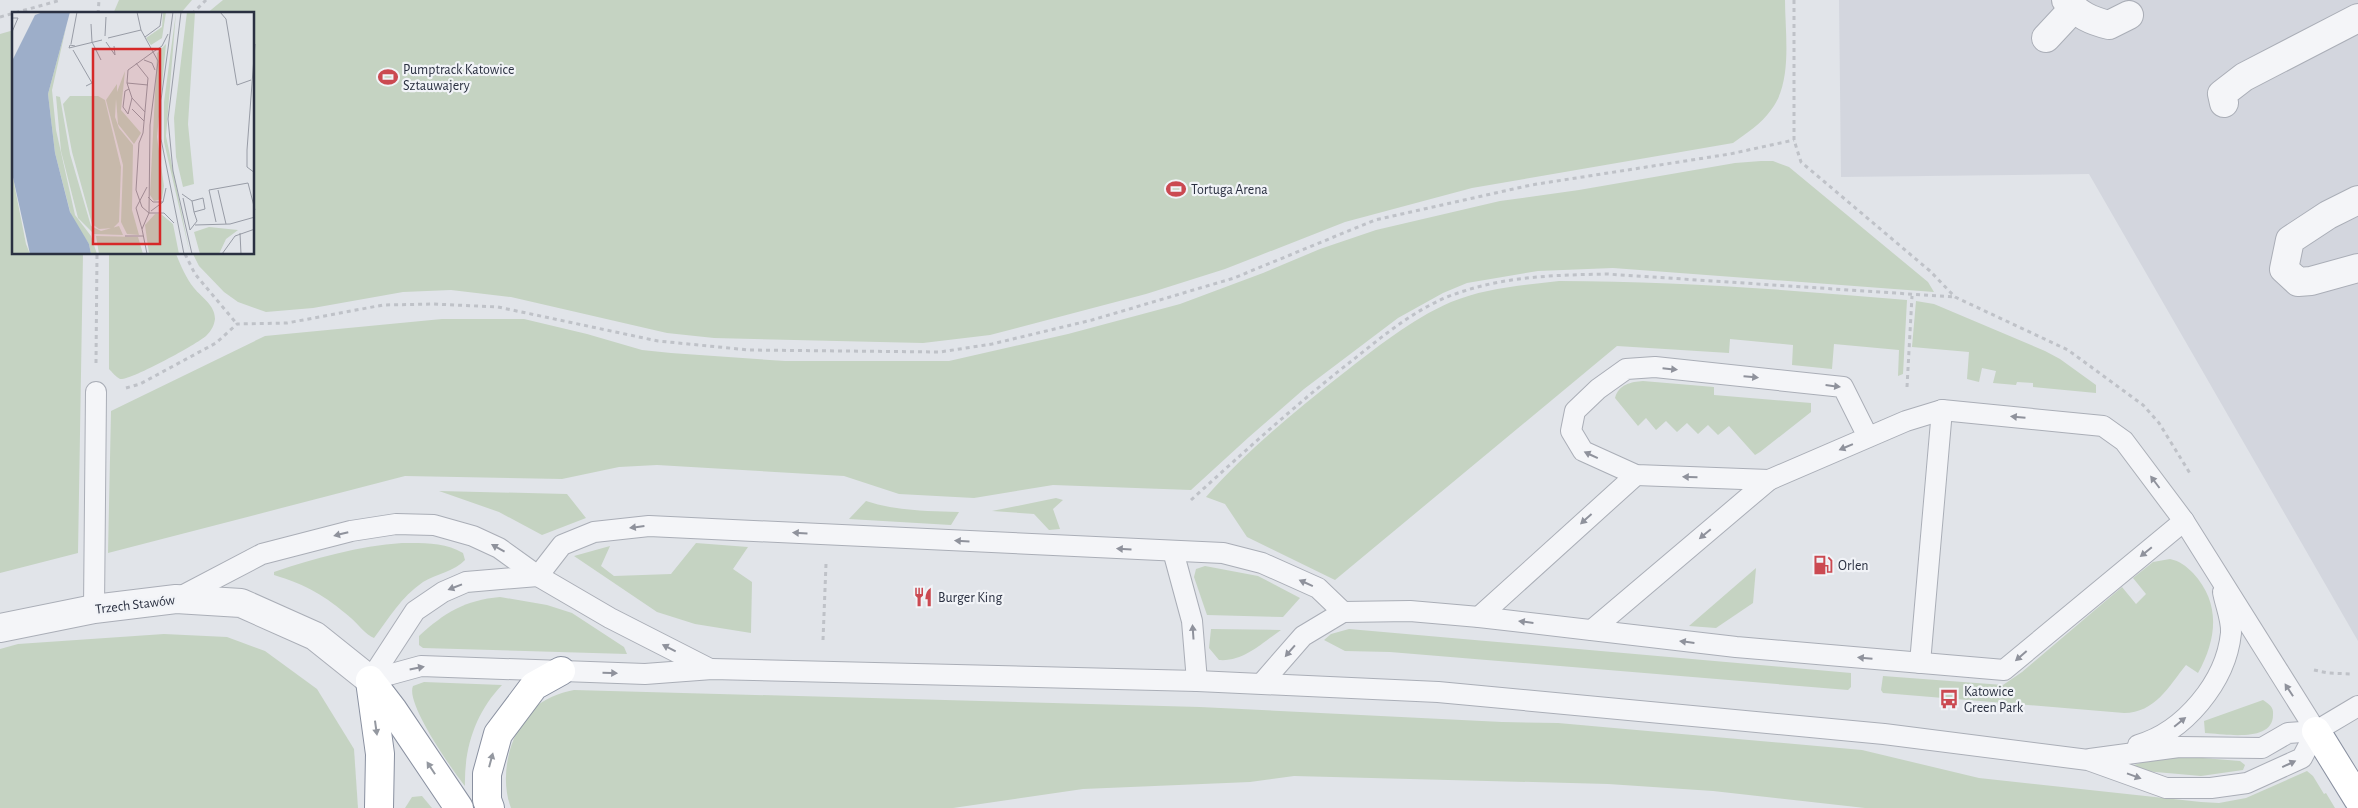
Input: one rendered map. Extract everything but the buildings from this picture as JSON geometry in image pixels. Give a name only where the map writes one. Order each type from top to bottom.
[{"type":"highway","points":[[490,808],[487,800],[487,774],[498,734],[534,686],[561,671]]},
{"type":"highway","points":[[370,680],[380,754],[379,808]]},
{"type":"highway","points":[[370,680],[393,710],[459,808]]},
{"type":"highway","points":[[2316,731],[2358,799]]},
{"type":"street","points":[[2046,38],[2069,4],[2091,20],[2109,25],[2129,15]]},
{"type":"street","points":[[2224,102],[2222,94],[2244,76],[2358,18]]},
{"type":"street","points":[[2358,200],[2328,215],[2290,240],[2284,269],[2298,282],[2311,281],[2358,268]]},
{"type":"street","name":"Trzech Stawów","points":[[0,628],[94,609],[176,599],[241,603],[315,636],[370,680]]},
{"type":"lane","points":[[1769,480],[1636,475],[1583,451],[1571,431],[1576,411],[1598,389],[1626,369],[1655,367],[1843,388],[1868,437]]},
{"type":"lane","points":[[94,609],[96,392]]},
{"type":"lane","points":[[1920,663],[1942,410]]},
{"type":"lane","points":[[1592,630],[1769,480],[1906,421],[1942,410],[2103,426],[2124,441],[2184,521],[2316,731]]},
{"type":"lane","points":[[1479,617],[1636,475]]},
{"type":"lane","points":[[1262,683],[1303,636],[1343,612],[1410,611],[1479,617],[1736,647],[2004,670],[2184,521]]},
{"type":"lane","points":[[176,599],[262,554],[351,531],[396,524],[434,525],[473,536],[499,548],[538,576],[610,618],[712,670]]},
{"type":"lane","points":[[370,680],[415,611],[443,592],[466,582],[538,576],[562,545],[594,532],[649,526],[1223,553],[1262,563],[1318,588],[1343,612]]},
{"type":"lane","points":[[1173,551],[1192,621],[1197,681]]},
{"type":"lane","points":[[2088,760],[2155,740],[2185,719],[2204,697],[2226,655],[2231,631],[2220,578]]},
{"type":"lane","points":[[370,680],[421,666],[645,674],[712,670],[1197,681],[1448,693],[1884,734],[2088,760],[2166,788],[2211,788],[2247,784],[2302,758],[2316,731]]},
{"type":"lane","points":[[2088,760],[2179,747],[2262,748],[2288,733],[2316,731],[2358,706]]},
{"type":"path","points":[[18,12],[61,0]]},
{"type":"path","points":[[194,12],[206,0]]},
{"type":"path","points":[[1191,500],[1294,407],[1392,330],[1432,304],[1458,292],[1478,286],[1558,275],[1608,274],[1912,296],[1955,297],[1930,271],[1806,167],[1797,154],[1794,140],[1794,0]]},
{"type":"path","points":[[97,255],[96,392],[122,389],[140,384],[216,343],[237,324],[287,323],[383,305],[434,304],[498,307],[658,341],[741,350],[940,352],[992,344],[1092,320],[1234,278],[1375,220],[1531,185],[1730,154],[1794,140]]},
{"type":"path","points":[[186,255],[195,274],[237,324]]},
{"type":"path","points":[[1906,421],[1912,296]]},
{"type":"path","points":[[822,644],[828,534]]},
{"type":"shaded area","points":[[1839,0],[2358,0],[2358,641],[2089,174],[1841,177]]},
{"type":"green space","points":[[119,0],[192,0],[182,12],[114,12]]},
{"type":"green space","points":[[223,0],[1785,0],[1786,57],[1785,72],[1778,99],[1758,124],[1733,143],[1472,188],[1345,222],[1225,269],[1146,294],[990,335],[923,343],[714,338],[667,333],[511,297],[451,290],[403,292],[313,308],[266,312],[238,302],[224,292],[199,266],[194,255],[255,255],[255,12],[208,12]]},
{"type":"green space","points":[[12,31],[12,255],[83,255],[78,553],[0,573],[0,34]]},
{"type":"green space","points":[[1773,161],[1789,167],[1928,282],[1934,292],[1613,268],[1538,271],[1467,283],[1443,293],[1398,318],[1304,389],[1191,490],[1053,485],[974,498],[899,494],[844,476],[657,465],[619,467],[562,479],[405,476],[108,553],[111,411],[265,336],[442,319],[524,319],[642,350],[671,353],[785,361],[949,361],[1068,334],[1180,304],[1320,249],[1376,230],[1500,201],[1579,190],[1735,163]]},
{"type":"green space","points":[[109,255],[176,255],[191,284],[213,310],[215,319],[213,326],[206,336],[190,346],[136,374],[120,379],[109,369]]},
{"type":"green space","points":[[1559,281],[1690,284],[1907,300],[1903,374],[1898,376],[1899,350],[1834,344],[1832,369],[1792,365],[1793,345],[1730,339],[1729,353],[1617,346],[1335,580],[1247,537],[1225,504],[1206,497],[1237,464],[1288,418],[1367,355],[1421,317],[1451,302],[1477,293]]},
{"type":"green space","points":[[1916,301],[1934,304],[2045,351],[2060,359],[2096,385],[2096,393],[2033,387],[2033,383],[2017,382],[2016,385],[1993,383],[1996,371],[1982,368],[1979,382],[1967,379],[1969,352],[1912,347]]},
{"type":"green space","points":[[1643,381],[1714,387],[1714,395],[1811,403],[1811,412],[1755,455],[1729,426],[1718,435],[1708,425],[1698,434],[1687,423],[1677,432],[1666,421],[1656,430],[1646,418],[1638,426],[1615,398],[1622,387],[1630,383]]},
{"type":"green space","points":[[439,491],[567,494],[586,518],[542,535],[499,512]]},
{"type":"green space","points":[[1056,498],[1063,500],[1053,509],[1060,529],[1049,530],[1034,514],[992,511]]},
{"type":"green space","points":[[866,501],[901,509],[959,512],[951,525],[849,519]]},
{"type":"green space","points":[[402,543],[433,544],[449,547],[463,553],[465,560],[456,567],[428,579],[408,594],[374,638],[323,597],[306,587],[274,575],[274,572],[337,553]]},
{"type":"green space","points":[[696,543],[748,547],[733,569],[752,582],[751,633],[695,624],[657,612],[574,556],[610,546],[601,566],[614,576],[671,574]]},
{"type":"green space","points":[[2170,559],[2185,566],[2202,585],[2212,609],[2212,634],[2209,647],[2198,673],[2186,665],[2160,697],[2144,708],[2135,712],[2124,713],[1883,693],[1881,690],[1883,676],[2003,685],[2022,672],[2122,587],[2136,604],[2146,594],[2133,578],[2153,562]]},
{"type":"green space","points":[[1205,566],[1258,576],[1300,598],[1283,617],[1207,615],[1194,577],[1196,569]]},
{"type":"green space","points":[[1756,568],[1753,603],[1716,628],[1689,626]]},
{"type":"green space","points":[[500,597],[547,605],[572,613],[624,647],[627,654],[423,648],[419,645],[419,636],[446,614],[476,601]]},
{"type":"green space","points":[[1211,629],[1281,630],[1244,655],[1228,660],[1219,660],[1209,648]]},
{"type":"green space","points":[[1349,629],[1851,673],[1851,687],[1848,690],[1390,652],[1345,651],[1324,640],[1331,634]]},
{"type":"green space","points":[[164,634],[227,637],[265,651],[317,689],[354,749],[358,808],[0,808],[0,649],[18,644]]},
{"type":"green space","points":[[424,682],[502,685],[485,707],[473,732],[465,772],[465,786],[432,737],[416,707],[412,695],[413,686]]},
{"type":"green space","points":[[574,690],[1200,707],[1502,722],[1558,723],[1862,750],[1979,778],[2219,803],[2246,798],[2307,771],[2313,776],[2324,794],[2326,793],[2335,808],[1865,808],[1713,791],[1608,784],[1294,776],[1250,782],[1083,789],[953,808],[511,808],[506,783],[506,770],[508,756],[517,731],[532,710],[541,703],[557,695]]},
{"type":"green space","points":[[2263,700],[2273,710],[2271,724],[2265,730],[2246,735],[2205,733],[2204,721]]},
{"type":"green space","points":[[2166,755],[2240,761],[2245,765],[2243,770],[2201,776],[2133,770],[2132,766],[2134,765]]},
{"type":"green space","points":[[422,796],[432,808],[405,808],[412,797]]},
{"type":"place","name":"Pumptrack Katowice Sztauwajery","points":[[388,77]]},
{"type":"place","name":"Tortuga Arena","points":[[1176,189]]},
{"type":"place","name":"Orlen","points":[[1823,565]]},
{"type":"place","name":"Burger King","points":[[923,597]]},
{"type":"place","name":"Katowice Green Park","points":[[1949,699]]}]
